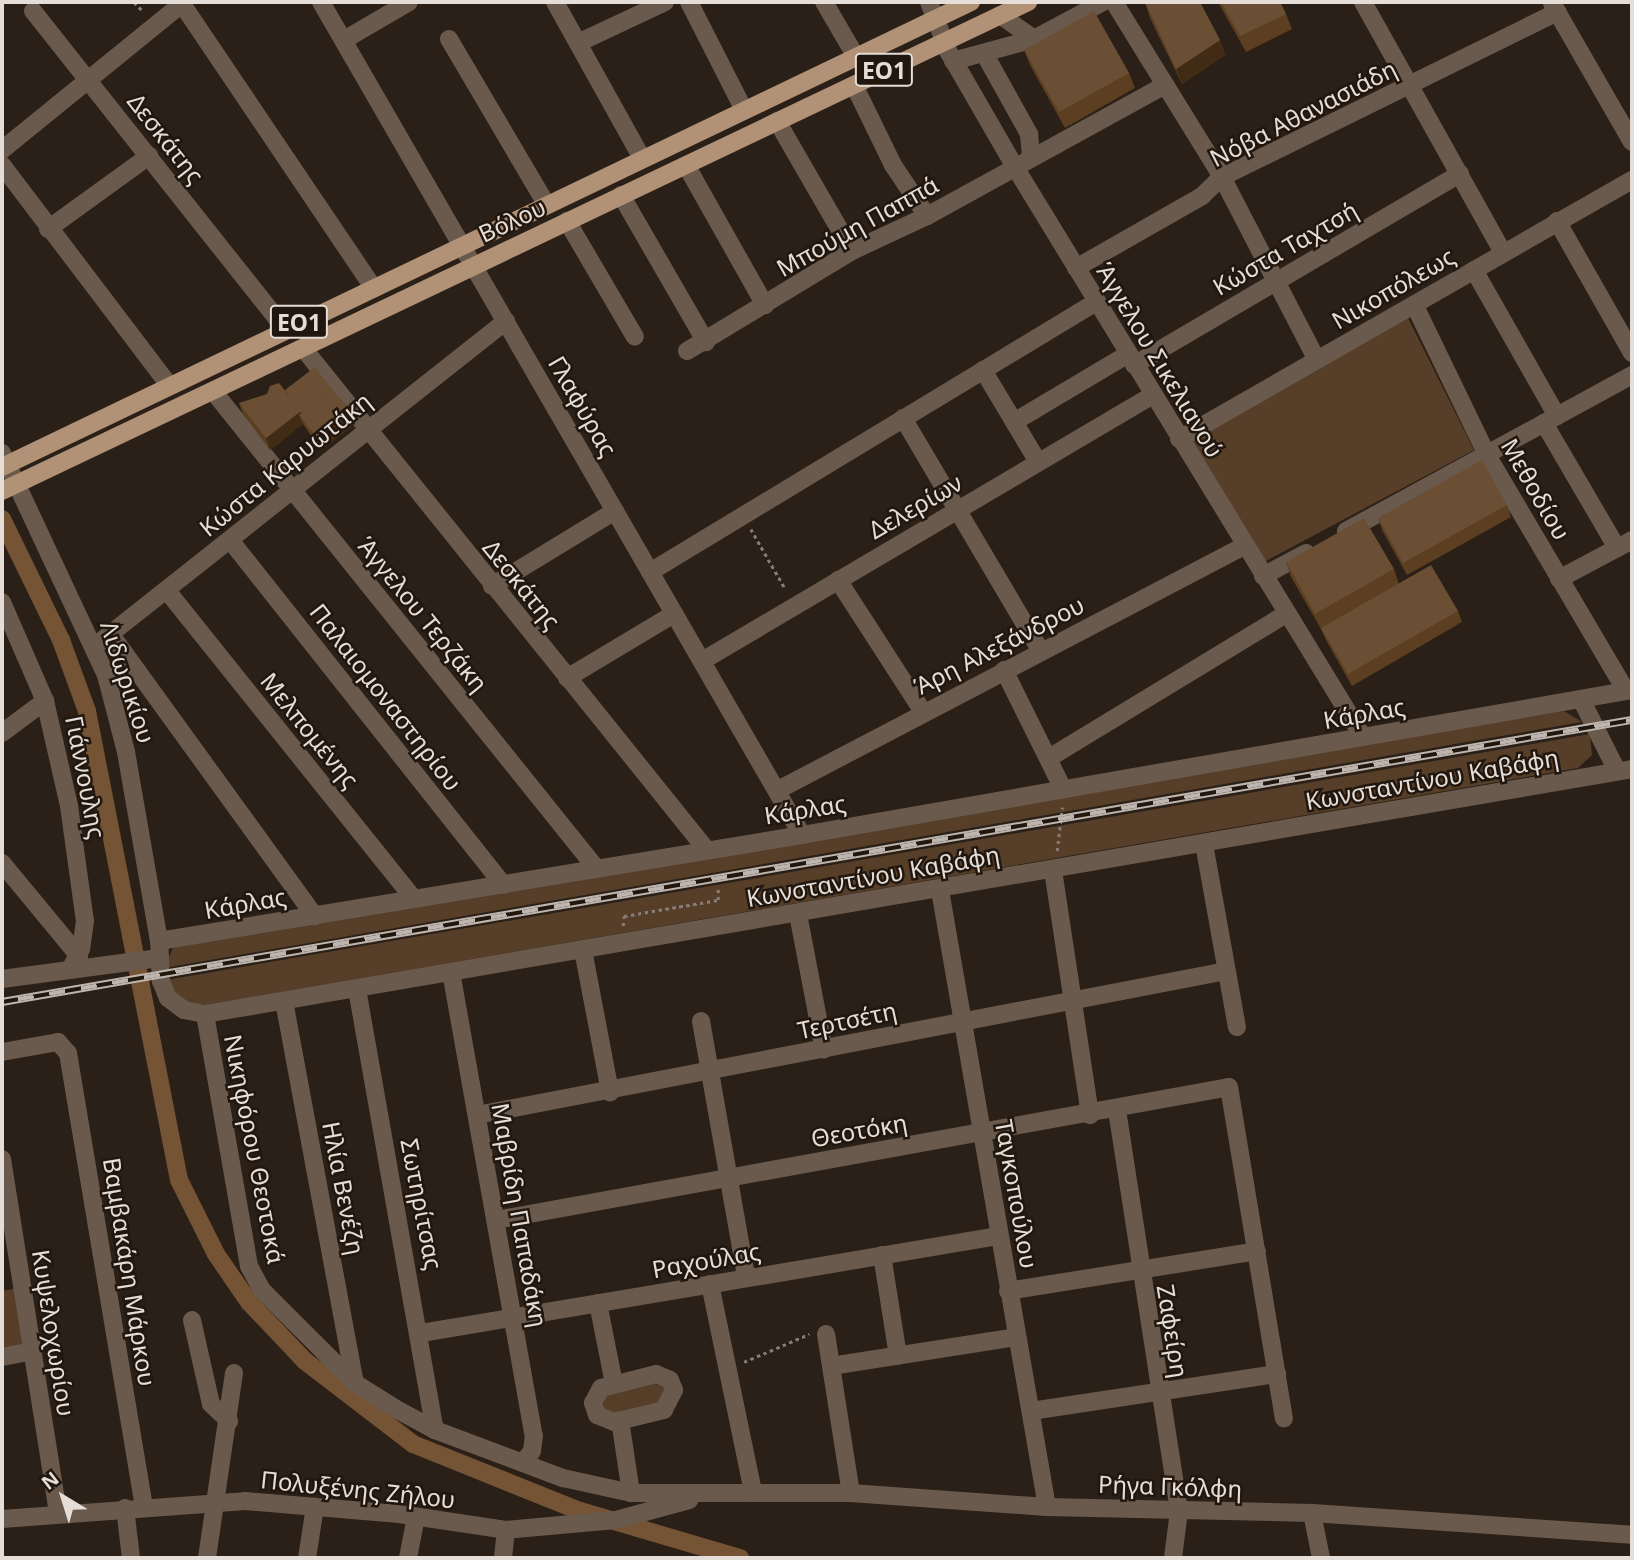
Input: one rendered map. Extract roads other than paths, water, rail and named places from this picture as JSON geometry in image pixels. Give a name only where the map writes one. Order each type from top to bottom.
[{"type":"main road","name":"Βόλου","points":[[3,461],[169,385],[971,2]]},
{"type":"main road","name":"Βόλου","points":[[10,488],[1027,2]]},
{"type":"street","name":"Γλαφύρας","points":[[321,2],[802,835]]},
{"type":"street","points":[[344,40],[409,2]]},
{"type":"street","points":[[555,2],[642,158]]},
{"type":"street","points":[[578,43],[665,2]]},
{"type":"street","points":[[690,2],[744,110]]},
{"type":"street","points":[[824,2],[856,57]]},
{"type":"street","name":"Άγγελου Σικελιανού","points":[[929,2],[953,61],[1023,163],[1096,302],[1363,737]]},
{"type":"street","points":[[953,61],[1034,39],[1103,2]]},
{"type":"street","points":[[1114,2],[1222,177],[1317,359]]},
{"type":"street","points":[[1363,2],[1503,253]]},
{"type":"street","points":[[2,150],[183,3],[373,287]]},
{"type":"street","points":[[1555,7],[1632,142]]},
{"type":"street","name":"Νόβα Αθανασιάδη","points":[[1076,268],[1202,196],[1222,177],[1409,86],[1555,7]]},
{"type":"street","name":"Δεσκάτης","points":[[33,11],[285,329]]},
{"type":"street","points":[[1000,15],[1034,39]]},
{"type":"street","points":[[449,39],[546,204]]},
{"type":"street","points":[[984,53],[1029,134],[1023,163]]},
{"type":"street","points":[[854,85],[893,165],[927,216]]},
{"type":"street","name":"Μπούμη Παππά","points":[[687,351],[706,342],[852,251],[927,216],[1165,85]]},
{"type":"street","points":[[777,121],[852,251]]},
{"type":"street","points":[[48,229],[149,156]]},
{"type":"street","points":[[686,164],[765,305]]},
{"type":"street","points":[[2,166],[169,385]]},
{"type":"street","name":"Κώστα Ταχτσή","points":[[1014,422],[1276,282],[1460,174]]},
{"type":"street","name":"Νικοπόλεως","points":[[1179,439],[1632,180]]},
{"type":"street","points":[[621,195],[706,342]]},
{"type":"street","points":[[567,221],[635,337]]},
{"type":"street","points":[[1558,221],[1632,353]]},
{"type":"street","points":[[1475,270],[1551,419],[1625,544],[1559,579]]},
{"type":"street","points":[[650,572],[1096,302]]},
{"type":"street","name":"Μεθοδίου","points":[[1415,306],[1487,456],[1559,579],[1629,690]]},
{"type":"street","name":"Κώστα Καρυωτάκη","points":[[95,646],[168,592],[366,429],[506,321]]},
{"type":"street","name":"Δεσκάτης","points":[[303,348],[706,849]]},
{"type":"street","points":[[983,370],[1038,462]]},
{"type":"street","points":[[1263,576],[1632,375]]},
{"type":"street","name":"Άγγελου Τερζάκη","points":[[213,391],[596,868]]},
{"type":"street","name":"Δελερίων","points":[[702,661],[1153,395]]},
{"type":"street","points":[[903,418],[1041,650]]},
{"type":"street","name":"Λιδωρικίου","points":[[3,461],[10,488],[95,646],[126,752],[157,953]]},
{"type":"street","points":[[492,586],[615,511]]},
{"type":"street","name":"Παλαιομοναστηρίου","points":[[230,540],[503,885]]},
{"type":"street","name":"Άρη Αλεξάνδρου","points":[[778,790],[1244,546]]},
{"type":"street","points":[[838,580],[923,712]]},
{"type":"street","name":"Μελπομένης","points":[[168,592],[413,898]]},
{"type":"street","name":"Γιάννουλης","points":[[2,602],[45,701],[69,806],[84,909],[75,962]]},
{"type":"street","points":[[567,678],[674,614]]},
{"type":"street","points":[[1049,758],[1286,614]]},
{"type":"street","points":[[112,636],[315,915]]},
{"type":"street","points":[[1004,670],[1063,789]]},
{"type":"street","name":"Κάρλας","points":[[2,979],[75,962],[99,966],[315,915],[802,835],[1582,701],[1629,690]]},
{"type":"street","points":[[2,733],[45,701]]},
{"type":"street","points":[[1582,701],[1625,770]]},
{"type":"street","name":"Κωνσταντίνου Καβάφη","points":[[205,1014],[940,890],[1625,770]]},
{"type":"street","points":[[1204,844],[1237,1027]]},
{"type":"street","points":[[2,863],[75,962]]},
{"type":"street","points":[[1053,870],[1090,1115]]},
{"type":"street","name":"Ταγκοπούλου","points":[[940,890],[1046,1507]]},
{"type":"street","points":[[798,914],[824,1050]]},
{"type":"street","points":[[583,950],[610,1092]]},
{"type":"street","points":[[157,953],[161,981],[168,998],[184,1010],[205,1014]]},
{"type":"street","name":"Τερτσέτη","points":[[477,1115],[710,1073],[1226,971]]},
{"type":"street","name":"Μαβρίδη Παπαδάκη","points":[[452,972],[534,1436],[532,1451],[523,1462]]},
{"type":"street","name":"Σωτηρίτσας","points":[[357,989],[421,1333],[435,1430]]},
{"type":"street","name":"Ηλία Βενέζη","points":[[284,1001],[355,1383]]},
{"type":"street","name":"Νικηφόρου Θεοτοκά","points":[[205,1014],[253,1275],[262,1290],[355,1383],[435,1430],[564,1478],[631,1493],[706,1495]]},
{"type":"street","points":[[701,1021],[746,1277]]},
{"type":"street","name":"Βαμβακάρη Μάρκου","points":[[2,1052],[58,1042],[66,1047],[144,1506]]},
{"type":"street","name":"Θεοτόκη","points":[[496,1220],[1117,1110],[1158,1097],[1229,1087],[1257,1251]]},
{"type":"street","name":"Ζαφείρη","points":[[1117,1110],[1139,1270],[1179,1511],[1173,1558]]},
{"type":"street","name":"Κυψελοχωρίου","points":[[2,1159],[58,1514]]},
{"type":"street","name":"Ραχούλας","points":[[421,1333],[999,1236]]},
{"type":"street","points":[[1008,1291],[1257,1251],[1284,1418]]},
{"type":"street","points":[[882,1255],[898,1356]]},
{"type":"street","points":[[710,1284],[753,1492]]},
{"type":"street","points":[[598,1303],[614,1384]]},
{"type":"street","points":[[192,1320],[211,1404],[229,1420]]},
{"type":"street","points":[[826,1334],[851,1493]]},
{"type":"street","points":[[831,1366],[1016,1337]]},
{"type":"street","points":[[2,1357],[33,1352]]},
{"type":"street","points":[[207,1558],[234,1373]]},
{"type":"street","points":[[1031,1411],[1277,1374]]},
{"type":"street","points":[[661,1375],[674,1390],[664,1410],[620,1420],[602,1419],[593,1403],[601,1388],[661,1375]]},
{"type":"street","points":[[620,1420],[631,1493]]},
{"type":"street","name":"Ρήγα Γκόλφη","points":[[706,1495],[753,1492],[851,1493],[1046,1507],[1312,1513],[1632,1535]]},
{"type":"street","name":"Πολυξένης Ζήλου","points":[[2,1519],[217,1502],[315,1507],[416,1517],[506,1530],[616,1520],[706,1495]]},
{"type":"street","points":[[307,1558],[315,1507]]},
{"type":"street","points":[[125,1508],[131,1558]]},
{"type":"street","points":[[1312,1513],[1321,1558]]},
{"type":"street","points":[[408,1558],[416,1517]]},
{"type":"street","points":[[503,1558],[506,1530]]},
{"type":"waterway","points":[[2,519],[61,640],[87,711],[179,1180],[216,1254],[249,1302],[305,1361],[413,1444],[580,1511],[740,1558]]},
{"type":"railway","points":[[2,1002],[1632,720]]}]
